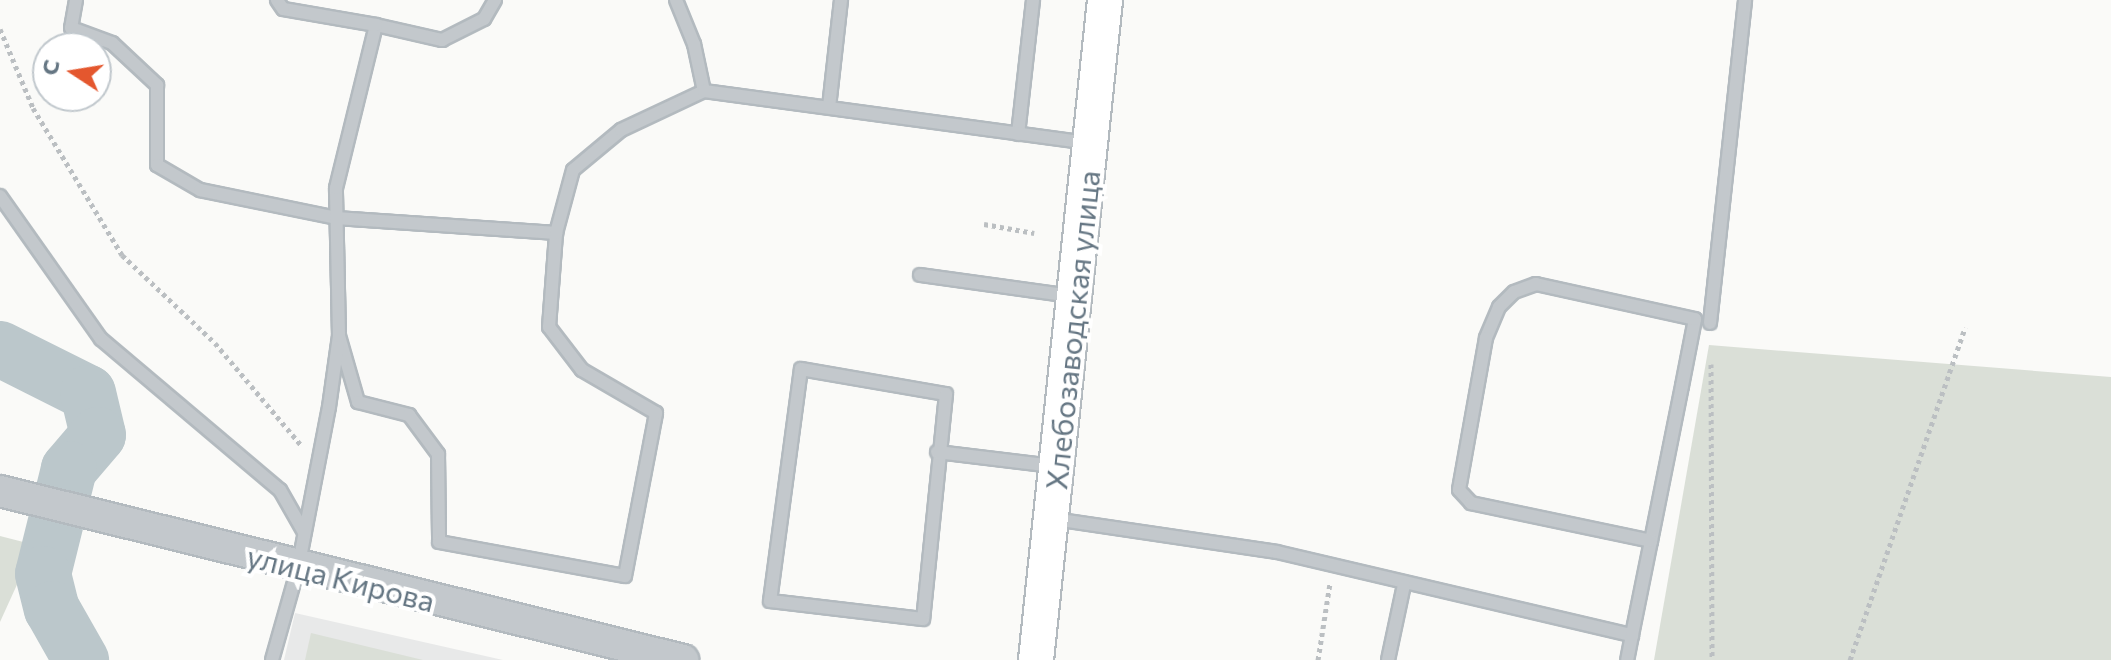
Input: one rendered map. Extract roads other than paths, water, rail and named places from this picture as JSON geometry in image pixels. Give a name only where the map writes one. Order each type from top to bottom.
[{"type":"main road","name":"Хлебозаводская улица","points":[[1036,660],[1054,519],[1105,0]]},
{"type":"street","name":"улица Кирова","points":[[0,491],[298,568],[683,660]]},
{"type":"lane","points":[[76,0],[71,28],[112,43],[157,85],[157,165],[200,190],[336,218],[556,233]]},
{"type":"lane","points":[[277,0],[283,9],[442,40],[484,19],[495,0]]},
{"type":"lane","points":[[676,0],[694,44],[704,91]]},
{"type":"lane","points":[[829,107],[841,0]]},
{"type":"lane","points":[[1018,134],[1033,0]]},
{"type":"lane","points":[[1710,323],[1745,0]]},
{"type":"lane","points":[[272,660],[298,568],[339,336],[336,188],[376,25]]},
{"type":"lane","points":[[339,336],[358,402],[409,415],[438,454],[439,542],[625,576],[656,413],[582,370],[549,327],[556,233],[573,170],[621,130],[704,91],[1090,143]]},
{"type":"lane","points":[[0,196],[101,339],[280,490],[304,532]]},
{"type":"lane","points":[[920,275],[1074,296]]},
{"type":"lane","points":[[1627,660],[1651,541],[1695,319],[1536,284],[1514,292],[1499,307],[1486,338],[1459,490],[1471,503],[1651,541]]},
{"type":"lane","points":[[801,369],[946,394],[937,452],[923,619],[770,601],[801,369]]},
{"type":"lane","points":[[937,452],[1058,467]]},
{"type":"lane","points":[[1054,519],[1277,552],[1404,585],[1632,635]]},
{"type":"lane","points":[[1388,660],[1404,585]]},
{"type":"waterway","points":[[0,349],[88,393],[98,435],[69,469],[43,574],[52,609],[81,660]]}]
